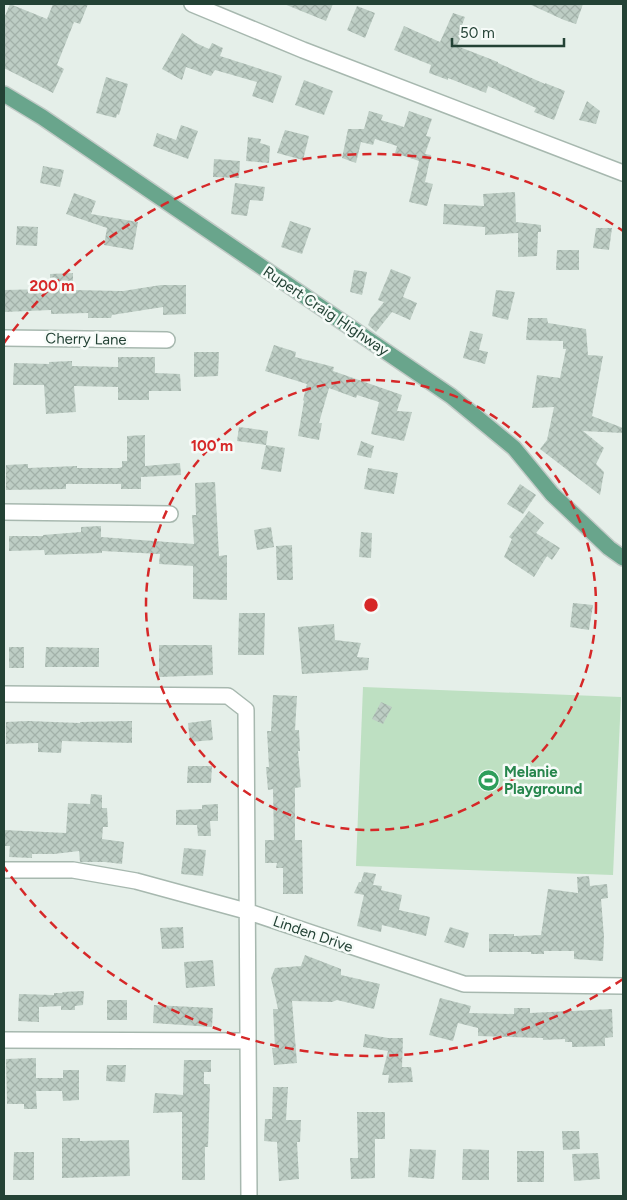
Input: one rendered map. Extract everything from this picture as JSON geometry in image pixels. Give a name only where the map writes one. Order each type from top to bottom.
[{"type":"main road","name":"Rupert Craig Highway","points":[[4,94],[42,117],[451,396],[514,448],[552,494],[609,548],[623,558]]},
{"type":"street","points":[[192,4],[303,50],[623,173]]},
{"type":"street","name":"Cherry Lane","points":[[4,338],[167,340]]},
{"type":"street","points":[[4,512],[170,514]]},
{"type":"street","points":[[4,694],[228,696],[246,710],[249,1196]]},
{"type":"street","name":"Linden Drive","points":[[4,870],[73,870],[136,882],[246,911],[464,984],[623,986]]},
{"type":"street","points":[[4,1040],[247,1041]]},
{"type":"green space","name":"Melanie Playground","points":[[363,687],[621,697],[613,875],[356,866]]},
{"type":"building","points":[[10,4],[47,19],[53,4],[88,4],[80,24],[74,22],[57,65],[64,69],[53,93],[4,68],[4,18]]},
{"type":"building","points":[[284,4],[333,4],[326,21]]},
{"type":"building","points":[[529,4],[583,4],[576,24]]},
{"type":"building","points":[[357,6],[375,13],[365,38],[347,30]]},
{"type":"building","points":[[453,13],[465,17],[462,25],[465,27],[457,46],[565,91],[554,120],[534,112],[536,108],[488,86],[486,93],[448,78],[448,80],[429,73],[431,65],[394,50],[404,26],[440,42]]},
{"type":"building","points":[[182,33],[209,49],[212,43],[223,48],[220,56],[282,76],[273,103],[252,96],[257,82],[215,70],[211,76],[186,67],[182,80],[162,69]]},
{"type":"building","points":[[106,77],[128,84],[119,115],[117,114],[116,118],[96,113]]},
{"type":"building","points":[[304,80],[333,91],[324,115],[295,105]]},
{"type":"building","points":[[587,101],[600,111],[596,124],[579,120]]},
{"type":"building","points":[[369,111],[383,115],[381,120],[404,127],[409,111],[432,119],[426,136],[431,137],[425,154],[431,155],[425,182],[433,184],[427,206],[409,202],[419,161],[395,153],[397,146],[375,139],[373,145],[361,142],[356,163],[342,158],[348,129],[364,129]]},
{"type":"building","points":[[181,125],[198,131],[188,159],[153,146],[157,133],[176,140]]},
{"type":"building","points":[[285,130],[309,136],[303,160],[277,153]]},
{"type":"building","points":[[248,137],[261,139],[260,143],[270,146],[269,163],[246,161]]},
{"type":"building","points":[[214,159],[240,161],[239,178],[213,177]]},
{"type":"building","points":[[43,166],[64,170],[60,187],[40,183]]},
{"type":"building","points":[[235,183],[265,187],[263,201],[250,200],[247,216],[231,214]]},
{"type":"building","points":[[515,192],[516,222],[541,225],[541,232],[538,232],[537,256],[518,257],[518,233],[485,235],[485,227],[443,224],[444,204],[484,206],[483,194]]},
{"type":"building","points":[[74,193],[96,201],[91,214],[138,222],[133,250],[104,245],[107,228],[66,214]]},
{"type":"building","points":[[290,221],[311,228],[302,254],[281,247]]},
{"type":"building","points":[[17,226],[38,227],[37,246],[16,245]]},
{"type":"building","points":[[596,228],[612,228],[609,250],[593,248]]},
{"type":"building","points":[[557,250],[579,250],[579,270],[556,270]]},
{"type":"building","points":[[391,269],[411,277],[403,297],[417,303],[410,320],[392,312],[376,332],[368,325],[371,318],[384,302],[378,300]]},
{"type":"building","points":[[354,270],[367,272],[362,295],[350,292]]},
{"type":"building","points":[[73,273],[73,290],[123,291],[161,285],[186,285],[186,314],[163,315],[163,307],[112,315],[111,318],[88,318],[88,313],[51,314],[51,310],[4,312],[4,290],[50,289],[50,274]]},
{"type":"building","points":[[496,290],[515,292],[508,320],[492,316]]},
{"type":"building","points":[[528,318],[547,318],[548,323],[586,329],[588,355],[603,356],[592,416],[623,428],[623,433],[583,431],[604,448],[596,464],[604,472],[600,495],[540,449],[547,440],[554,407],[532,408],[537,375],[560,378],[566,349],[563,349],[563,341],[526,340]]},
{"type":"building","points":[[470,331],[483,334],[479,350],[488,352],[485,364],[463,358]]},
{"type":"building","points":[[274,345],[296,352],[295,357],[334,367],[333,371],[402,395],[397,411],[412,412],[404,441],[371,434],[379,402],[357,395],[356,398],[329,388],[319,423],[322,423],[319,440],[298,436],[307,384],[265,371]]},
{"type":"building","points":[[194,352],[219,352],[218,376],[194,377]]},
{"type":"building","points":[[118,357],[155,357],[155,373],[180,374],[181,391],[149,391],[149,400],[118,400],[118,387],[74,386],[76,412],[46,414],[44,385],[13,385],[14,363],[49,364],[49,362],[72,361],[72,366],[118,367]]},
{"type":"building","points":[[239,427],[268,431],[266,445],[237,441]]},
{"type":"building","points":[[145,435],[145,466],[180,463],[181,475],[141,477],[141,489],[121,489],[121,484],[66,484],[66,489],[6,490],[6,465],[28,464],[28,468],[77,466],[77,468],[119,468],[122,467],[122,461],[127,461],[127,436]]},
{"type":"building","points":[[361,441],[374,446],[371,458],[357,455]]},
{"type":"building","points":[[266,445],[285,448],[281,472],[261,469]]},
{"type":"building","points":[[368,468],[398,473],[394,494],[364,489]]},
{"type":"building","points":[[215,482],[219,556],[227,555],[227,600],[193,599],[193,566],[159,564],[160,554],[102,551],[102,553],[45,555],[44,550],[9,551],[9,536],[43,536],[81,532],[81,527],[101,526],[101,537],[194,544],[192,515],[196,515],[195,483]]},
{"type":"building","points":[[520,484],[536,495],[523,514],[507,504]]},
{"type":"building","points":[[529,511],[544,523],[536,533],[560,548],[552,560],[547,556],[534,577],[504,557],[512,539],[509,537]]},
{"type":"building","points":[[271,527],[274,547],[257,550],[254,530]]},
{"type":"building","points":[[361,532],[372,533],[371,558],[359,557]]},
{"type":"building","points":[[292,545],[293,580],[277,580],[276,546]]},
{"type":"building","points":[[573,603],[593,605],[589,630],[570,627]]},
{"type":"building","points":[[239,613],[265,613],[264,655],[238,655]]},
{"type":"building","points":[[334,624],[335,640],[361,643],[357,657],[369,658],[368,670],[302,674],[298,627]]},
{"type":"building","points":[[159,645],[212,645],[213,675],[159,677]]},
{"type":"building","points":[[9,647],[24,647],[24,668],[9,668]]},
{"type":"building","points":[[46,647],[99,648],[99,667],[45,667]]},
{"type":"building","points":[[273,695],[297,696],[295,730],[299,730],[300,751],[298,751],[301,787],[295,788],[295,840],[302,840],[303,894],[283,894],[283,868],[276,868],[277,863],[265,863],[265,840],[274,840],[273,789],[268,790],[266,767],[269,767],[267,731],[271,731]]},
{"type":"building","points":[[381,702],[392,707],[383,724],[372,719]]},
{"type":"building","points":[[211,720],[213,740],[190,742],[188,723]]},
{"type":"building","points":[[132,721],[132,743],[62,741],[61,753],[38,752],[38,743],[6,744],[6,722],[80,723]]},
{"type":"building","points":[[188,766],[212,766],[211,783],[187,783]]},
{"type":"building","points":[[91,794],[102,795],[102,808],[107,808],[108,827],[103,827],[102,839],[124,842],[122,864],[80,862],[79,851],[32,854],[32,858],[9,857],[10,846],[4,846],[4,830],[66,833],[68,803],[90,804]]},
{"type":"building","points":[[218,804],[218,821],[210,821],[211,836],[198,836],[197,825],[176,825],[176,810],[202,809],[202,805]]},
{"type":"building","points":[[184,848],[206,850],[203,876],[181,874]]},
{"type":"building","points":[[364,872],[376,874],[373,885],[382,886],[381,890],[402,895],[399,910],[430,917],[426,936],[382,925],[381,932],[357,926],[364,895],[354,893],[359,882],[361,882]]},
{"type":"building","points":[[589,876],[590,886],[607,884],[608,898],[601,899],[604,937],[603,961],[574,959],[574,951],[544,951],[544,954],[531,954],[531,952],[489,952],[489,934],[514,934],[514,936],[541,935],[548,889],[578,893],[577,877]]},
{"type":"building","points":[[183,927],[184,948],[162,949],[160,928]]},
{"type":"building","points":[[450,927],[469,933],[464,948],[444,942]]},
{"type":"building","points":[[305,955],[341,969],[341,975],[380,984],[374,1009],[337,1000],[332,1002],[292,1001],[297,1063],[274,1065],[272,1048],[275,1048],[273,1009],[278,1009],[271,978],[275,968],[301,966]]},
{"type":"building","points":[[213,960],[215,986],[186,988],[184,962]]},
{"type":"building","points":[[84,991],[83,1005],[75,1006],[75,1010],[61,1010],[61,1006],[39,1007],[39,1022],[18,1021],[19,994],[54,995],[54,993]]},
{"type":"building","points":[[440,998],[471,1006],[469,1013],[514,1014],[514,1008],[530,1008],[530,1013],[612,1009],[613,1037],[605,1038],[605,1046],[572,1047],[572,1042],[565,1042],[565,1039],[543,1040],[543,1038],[478,1036],[478,1028],[458,1023],[453,1041],[429,1035]]},
{"type":"building","points":[[107,1000],[127,1000],[127,1020],[107,1020]]},
{"type":"building","points":[[154,1005],[213,1008],[212,1027],[153,1023]]},
{"type":"building","points":[[365,1034],[388,1038],[403,1038],[402,1067],[411,1067],[413,1082],[388,1083],[389,1075],[382,1075],[388,1051],[363,1047]]},
{"type":"building","points":[[36,1058],[36,1078],[63,1078],[63,1070],[79,1070],[79,1100],[63,1101],[62,1091],[36,1091],[37,1109],[24,1109],[24,1104],[7,1104],[6,1059]]},
{"type":"building","points":[[184,1060],[211,1060],[211,1072],[204,1072],[204,1084],[210,1084],[208,1147],[205,1147],[205,1180],[182,1180],[182,1112],[153,1113],[155,1093],[183,1095]]},
{"type":"building","points":[[107,1065],[126,1065],[125,1082],[106,1081]]},
{"type":"building","points":[[273,1087],[288,1087],[286,1120],[301,1120],[300,1142],[297,1142],[299,1179],[279,1181],[277,1142],[264,1141],[265,1119],[272,1119]]},
{"type":"building","points":[[357,1112],[385,1112],[385,1139],[375,1139],[375,1178],[351,1179],[350,1158],[358,1158]]},
{"type":"building","points":[[562,1131],[579,1131],[580,1149],[563,1150]]},
{"type":"building","points":[[62,1138],[80,1138],[80,1141],[129,1140],[130,1176],[62,1178]]},
{"type":"building","points":[[410,1149],[436,1150],[434,1179],[408,1177]]},
{"type":"building","points":[[463,1149],[489,1150],[489,1180],[462,1180]]},
{"type":"building","points":[[517,1151],[544,1151],[544,1182],[517,1182]]},
{"type":"building","points":[[14,1152],[34,1152],[34,1180],[13,1180]]},
{"type":"building","points":[[598,1153],[600,1179],[574,1181],[572,1154]]},
{"type":"place","name":"Melanie Playground","points":[[488,781]]}]
